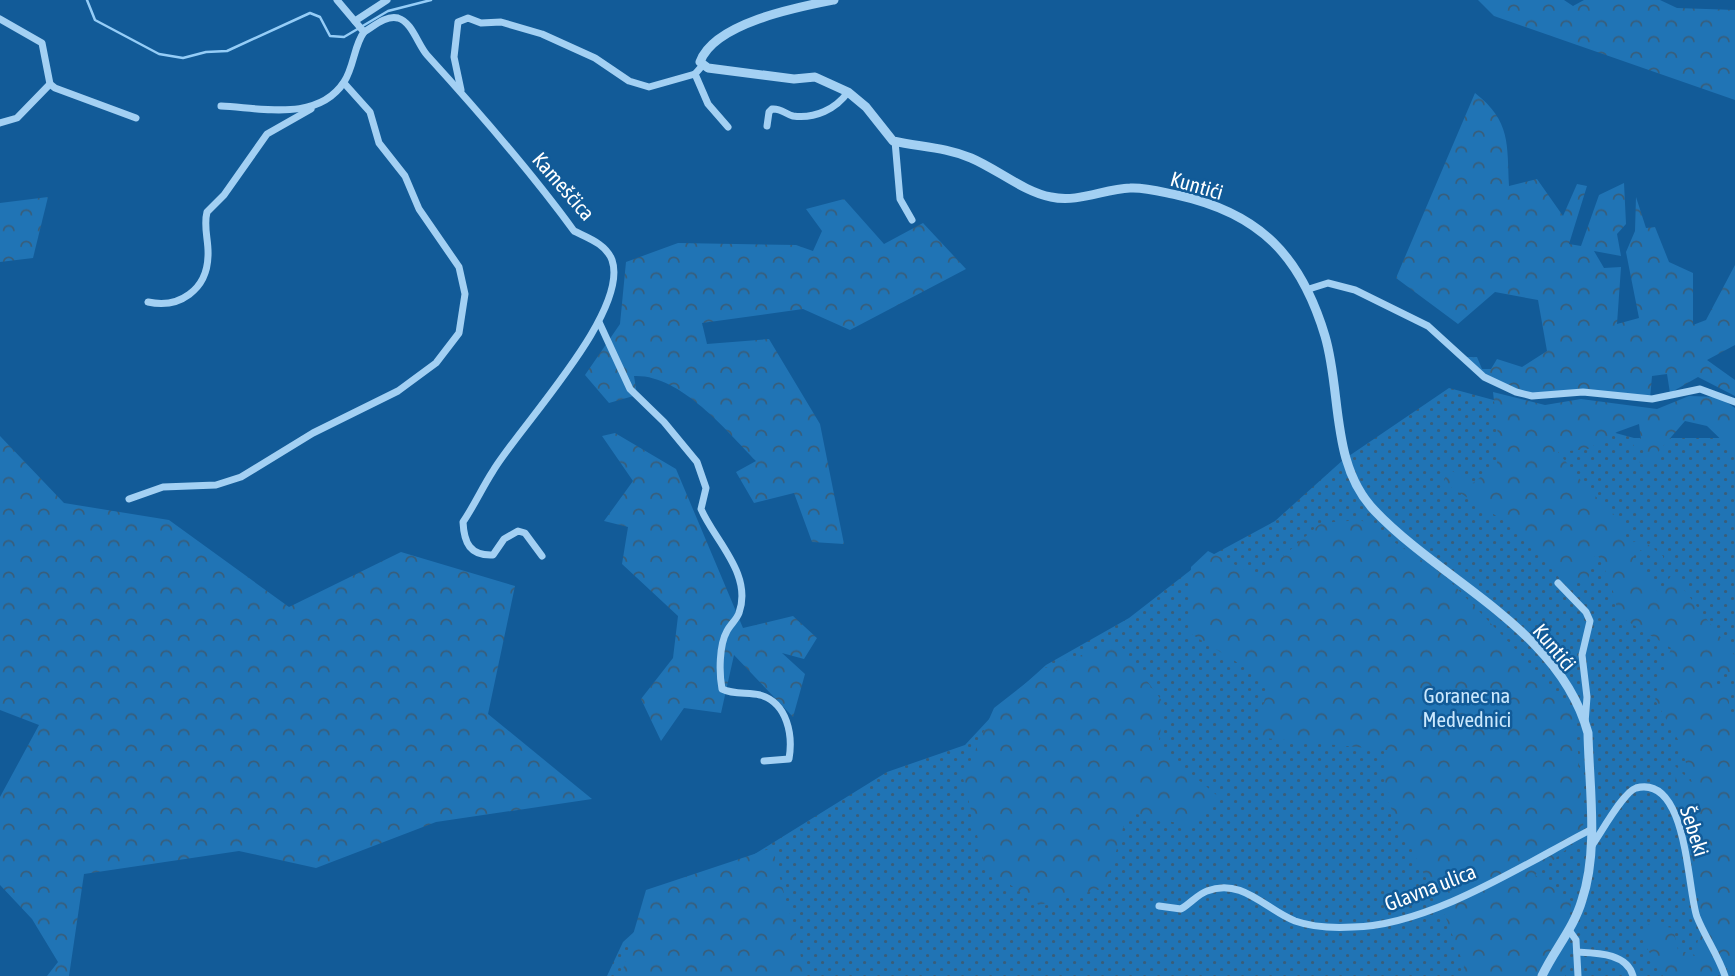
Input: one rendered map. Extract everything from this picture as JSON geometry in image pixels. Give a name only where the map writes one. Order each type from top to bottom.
[{"type":"street","points":[[337,0],[360,27]]},
{"type":"street","points":[[148,302],[168,305],[191,294],[208,262],[208,212],[225,195],[267,134],[311,109],[344,83],[360,27],[387,0]]},
{"type":"street","points":[[728,127],[708,104],[695,74],[702,66],[702,56],[727,34],[788,9],[834,0]]},
{"type":"street","name":"Kameščica","points":[[461,90],[454,57],[456,29],[458,22],[468,18],[481,23],[509,24],[565,42],[629,81],[642,85],[655,87],[695,74]]},
{"type":"street","points":[[0,19],[42,43],[50,84]]},
{"type":"street","name":"Kameščica","points":[[360,27],[385,19],[400,19],[426,54],[461,90],[574,231],[601,244],[612,260],[612,281],[599,322],[536,415],[493,470],[463,522],[468,547],[474,552],[493,555],[504,539],[518,531],[525,533],[542,556]]},
{"type":"street","points":[[702,66],[794,79],[815,78],[848,92],[866,107],[895,141],[900,199],[912,220]]},
{"type":"street","points":[[129,499],[163,487],[216,485],[242,477],[313,433],[398,391],[436,363],[458,333],[465,294],[459,267],[419,209],[405,176],[379,143],[370,112],[344,83]]},
{"type":"street","points":[[50,84],[136,118]]},
{"type":"street","points":[[0,123],[17,118],[50,84]]},
{"type":"street","points":[[767,126],[772,109],[794,116],[815,115],[838,105],[848,92]]},
{"type":"street","points":[[221,106],[311,109]]},
{"type":"street","name":"Kuntići","points":[[895,141],[955,152],[1051,197],[1083,197],[1132,187],[1196,200],[1253,225],[1292,263],[1309,289],[1335,379],[1342,443],[1360,491],[1373,510],[1399,533],[1531,641],[1560,678],[1585,723]]},
{"type":"street","points":[[1309,289],[1328,284],[1355,290],[1428,326],[1484,377],[1516,392],[1532,396],[1583,391],[1652,399],[1700,389],[1735,402]]},
{"type":"street","points":[[599,322],[630,389],[664,422],[697,462],[705,478],[701,509],[732,559],[740,594],[740,612],[725,633],[722,689],[764,696],[785,716],[792,739],[789,759],[764,761]]},
{"type":"street","name":"Kuntići","points":[[1558,583],[1586,612],[1590,621],[1582,655],[1588,715],[1585,723],[1590,848]]},
{"type":"street","name":"Šebeki","points":[[1590,848],[1622,800],[1633,789],[1647,787],[1661,795],[1674,810],[1685,846],[1697,916],[1725,976]]},
{"type":"street","name":"Glavna ulica","points":[[1159,906],[1181,909],[1207,891],[1234,888],[1301,923],[1352,928],[1381,925],[1422,913],[1590,830]]},
{"type":"street","points":[[1542,976],[1569,930],[1582,900],[1590,848]]},
{"type":"street","points":[[1569,930],[1576,940],[1578,976]]},
{"type":"street","points":[[1577,952],[1621,959],[1630,966],[1633,976]]},
{"type":"green space","points":[[1478,0],[1564,0],[1573,6],[1584,0],[1660,0],[1677,8],[1735,10],[1735,100],[1494,16]]},
{"type":"green space","points":[[1475,93],[1495,113],[1505,134],[1509,186],[1537,179],[1563,216],[1577,184],[1587,186],[1569,244],[1581,246],[1599,195],[1624,183],[1626,224],[1617,234],[1621,256],[1594,251],[1604,268],[1621,267],[1617,324],[1639,318],[1626,252],[1635,231],[1636,197],[1646,228],[1655,227],[1669,262],[1693,273],[1693,325],[1706,320],[1735,265],[1735,345],[1707,360],[1735,380],[1735,396],[1698,377],[1670,393],[1667,374],[1652,376],[1650,399],[1581,389],[1533,395],[1501,385],[1479,374],[1464,357],[1477,357],[1482,369],[1491,369],[1497,359],[1522,367],[1547,351],[1538,300],[1495,292],[1458,324],[1396,278]]},
{"type":"green space","points":[[48,197],[33,258],[0,262],[0,203]]},
{"type":"green space","points":[[844,199],[884,244],[923,223],[966,269],[850,330],[803,309],[702,323],[707,344],[769,339],[820,424],[844,544],[812,542],[794,493],[754,503],[736,472],[756,461],[716,420],[685,394],[651,378],[634,376],[637,395],[609,403],[585,375],[620,324],[626,262],[678,243],[796,245],[813,251],[822,231],[806,209]]},
{"type":"green space","name":"Goranec na Medvednici","points":[[1449,388],[1634,438],[1735,438],[1735,976],[607,976],[623,942],[645,922],[887,772],[965,745],[1005,702],[1046,665],[1129,618],[1205,559],[1275,521],[1343,460]]},
{"type":"green space","points":[[1493,392],[1545,405],[1581,399],[1657,409],[1689,396],[1719,397],[1735,408],[1735,453],[1707,426],[1685,421],[1646,466],[1639,462],[1646,453],[1642,446],[1637,450],[1632,443],[1641,439],[1639,424],[1617,432],[1588,449],[1558,452],[1587,488],[1631,531],[1617,535],[1626,545],[1641,539],[1663,556],[1663,564],[1637,548],[1632,562],[1660,594],[1672,574],[1735,656],[1735,671],[1718,674],[1716,688],[1734,687],[1728,694],[1731,719],[1735,717],[1735,967],[1731,968],[1711,953],[1718,976],[1663,976],[1644,943],[1648,924],[1673,928],[1678,950],[1695,955],[1702,919],[1673,764],[1692,783],[1680,743],[1655,700],[1671,648],[1619,616],[1611,583],[1596,551],[1588,579],[1565,585],[1522,532],[1444,483],[1447,468],[1473,483],[1497,464],[1498,436]]},
{"type":"green space","points":[[615,433],[676,469],[743,628],[793,616],[817,638],[804,659],[782,653],[805,674],[793,717],[734,655],[721,713],[684,708],[661,741],[641,699],[673,658],[678,616],[622,564],[628,527],[604,521],[633,481],[602,436]]},
{"type":"green space","points":[[0,436],[64,503],[169,520],[289,607],[401,552],[515,586],[488,714],[592,799],[436,822],[316,868],[239,851],[84,874],[69,976],[47,976],[58,962],[32,919],[0,885],[0,797],[39,725],[0,710]]},
{"type":"green space","points":[[1361,520],[1445,576],[1575,711],[1584,835],[1535,875],[1571,901],[1565,976],[1462,976],[1464,966],[1446,918],[1384,794],[1387,750],[1255,737],[1269,682],[1188,632],[1191,567],[1208,551],[1259,577],[1321,523]]},
{"type":"green space","points":[[1118,642],[1165,705],[1158,746],[1220,798],[1190,826],[1128,812],[1105,888],[1039,905],[985,867],[963,778],[994,708],[1045,668]]},
{"type":"green space","points":[[772,848],[806,976],[621,976],[646,890]]},
{"type":"waterway","points":[[87,0],[95,20],[159,54],[183,58],[206,52],[227,51],[310,13],[320,17],[330,36],[344,37],[388,11],[431,0]]}]
